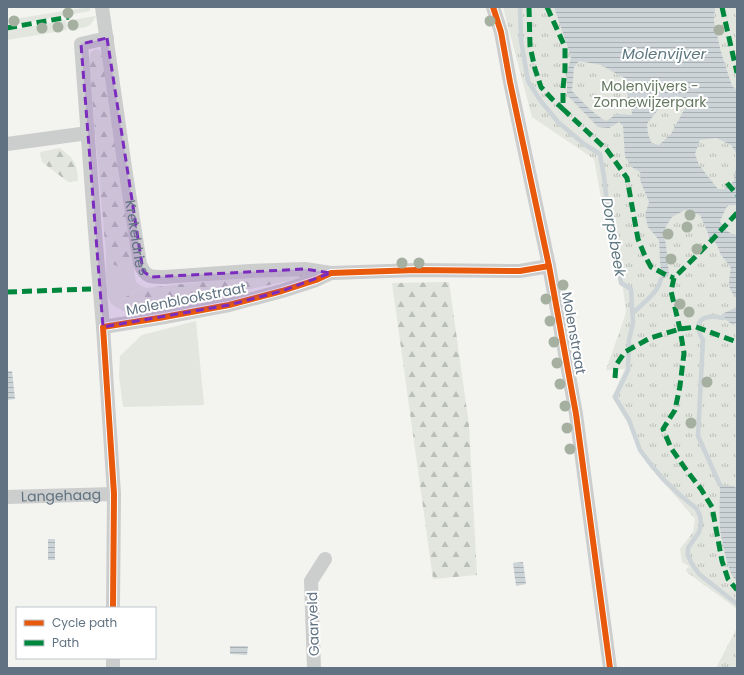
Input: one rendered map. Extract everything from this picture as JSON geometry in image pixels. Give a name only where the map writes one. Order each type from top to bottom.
[{"type":"street","name":"Krekeldries","points":[[102,7],[125,168],[140,264],[143,271],[151,278],[305,269],[331,273]]},
{"type":"street","name":"Molenstraat","points":[[493,7],[501,32],[549,266],[577,422],[610,668]]},
{"type":"street","points":[[107,38],[81,44],[103,327],[114,494],[113,607]]},
{"type":"street","points":[[7,144],[88,133]]},
{"type":"street","name":"Molenblookstraat","points":[[103,327],[229,305],[282,291],[316,280],[331,273],[417,270],[520,271],[549,266]]},
{"type":"street","name":"Langehaag","points":[[7,497],[114,494]]},
{"type":"street","name":"Gaarveld","points":[[314,668],[311,581],[325,559]]},
{"type":"highlighted area","points":[[107,38],[143,271],[151,277],[305,269],[331,273],[282,291],[229,305],[103,327],[81,44]]},
{"type":"green space","points":[[90,7],[90,11],[7,26],[7,20]]},
{"type":"green space","name":"Molenvijvers - Zonnewijzerpark","points":[[503,7],[737,7],[737,609],[686,571],[687,568],[690,567],[682,562],[680,549],[693,532],[695,519],[647,463],[634,433],[612,397],[625,369],[606,370],[626,310],[614,240],[604,214],[594,159],[532,117]]},
{"type":"green space","points":[[96,16],[90,25],[73,31],[72,20]]},
{"type":"green space","points":[[66,20],[67,30],[7,40],[7,31]]},
{"type":"green space","points":[[95,49],[100,50],[103,55],[133,264],[124,268],[114,265],[106,254],[89,64],[90,53]]},
{"type":"green space","points":[[60,148],[74,162],[77,170],[78,181],[68,182],[42,162],[40,152]]},
{"type":"green space","points":[[106,254],[114,265],[124,268],[133,264],[136,282],[146,288],[137,290],[121,300],[122,310],[113,306],[109,299],[106,280]]},
{"type":"green space","points":[[291,272],[304,275],[302,278],[131,316],[122,310],[121,300],[137,290]]},
{"type":"green space","points":[[449,282],[469,425],[477,575],[433,579],[392,283]]},
{"type":"green space","points":[[196,321],[204,405],[123,407],[119,376],[120,356],[142,335]]},
{"type":"green space","points":[[737,628],[737,668],[716,668]]},
{"type":"water","name":"Molenvijver","points":[[554,7],[715,7],[714,21],[721,52],[732,86],[737,90],[737,154],[731,145],[716,138],[700,140],[695,154],[699,165],[718,189],[724,189],[734,181],[737,160],[737,205],[727,206],[720,221],[731,234],[737,236],[737,297],[731,291],[729,284],[731,268],[721,255],[716,243],[709,239],[700,215],[685,210],[672,217],[666,226],[664,235],[669,275],[661,279],[659,240],[648,227],[645,215],[649,202],[640,180],[641,173],[632,167],[625,157],[623,126],[619,122],[609,128],[598,127],[567,95],[567,74],[571,57]],"holes":[[[579,61],[601,65],[626,79],[628,100],[631,105],[632,115],[617,114],[606,121],[597,115],[572,91],[574,67]],[[677,96],[682,99],[685,108],[671,134],[659,145],[652,144],[648,134],[647,124],[666,99]]]},
{"type":"water","points":[[737,307],[737,323],[733,325],[723,318],[722,314]]},
{"type":"water","points":[[7,371],[12,371],[15,399],[7,400]]},
{"type":"water","points":[[720,485],[734,486],[737,489],[737,581],[728,565],[720,529]]},
{"type":"water","points":[[48,539],[55,539],[55,560],[48,560]]},
{"type":"water","points":[[523,562],[526,584],[516,586],[513,563]]},
{"type":"water","points":[[230,646],[248,646],[247,655],[230,654]]},
{"type":"waterway","name":"Dorpsbeek","points":[[520,7],[521,40],[528,81],[540,100],[558,122],[584,144],[600,154],[608,211],[615,238],[621,283],[631,289],[633,323],[629,340],[628,370],[615,397],[629,420],[640,450],[664,480],[697,509],[701,524],[699,532],[688,548],[688,555],[691,562],[699,574],[737,604]]},
{"type":"waterway","points":[[633,313],[657,289],[661,279]]},
{"type":"waterway","points":[[720,485],[698,436],[703,340],[698,328],[701,320],[705,318],[723,318]]},
{"type":"marked path","points":[[529,7],[530,46],[535,69],[541,87],[563,109]]},
{"type":"marked path","points":[[547,7],[565,47],[563,109],[607,150],[627,178],[638,239],[645,256],[651,267],[674,278]]},
{"type":"marked path","points":[[722,7],[737,73]]},
{"type":"marked path","points":[[7,28],[69,17]]},
{"type":"marked path","points":[[727,183],[737,195]]},
{"type":"marked path","points":[[737,213],[674,278],[671,291],[684,353],[675,410],[663,429],[671,448],[701,489],[712,507],[722,561],[728,579],[737,590]]},
{"type":"marked path","points":[[7,292],[91,289]]},
{"type":"marked path","points":[[615,378],[616,365],[625,352],[650,338],[680,329],[696,327],[737,342]]},
{"type":"cycle path","points":[[493,7],[501,32],[510,82],[549,266],[576,414],[610,668]]},
{"type":"cycle path","points":[[113,607],[114,494],[103,327],[229,305],[282,291],[316,280],[331,273],[417,270],[520,271],[549,266]]}]
